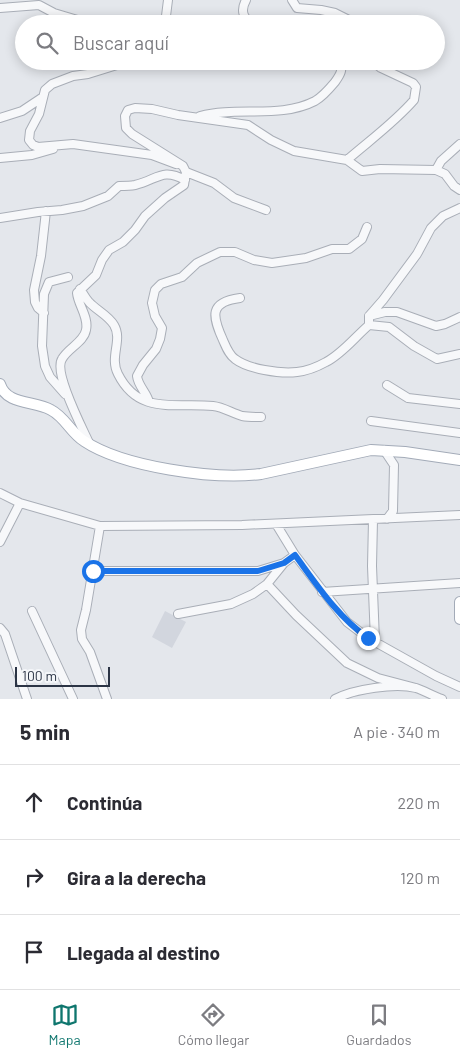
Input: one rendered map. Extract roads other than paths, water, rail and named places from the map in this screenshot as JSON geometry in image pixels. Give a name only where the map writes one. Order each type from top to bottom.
[{"type":"main road","points":[[0,384],[2,390],[8,396],[52,410],[76,435],[90,445],[130,461],[200,474],[242,477],[371,450],[405,452],[460,460]]},
{"type":"main road","points":[[460,602],[460,619]]},
{"type":"street","points":[[167,15],[168,0]]},
{"type":"street","points":[[243,15],[242,8],[246,0]]},
{"type":"street","points":[[292,0],[297,8],[321,10],[339,15]]},
{"type":"street","points":[[0,8],[39,5],[61,15]]},
{"type":"street","points":[[101,70],[72,76],[52,84],[45,90],[39,114],[30,131],[29,140],[33,145],[38,147],[73,144],[152,155],[185,172],[214,183],[234,198],[266,210]]},
{"type":"street","points":[[196,117],[215,112],[281,111],[295,108],[317,100],[340,75],[342,70]]},
{"type":"street","points":[[347,160],[395,120],[414,100],[416,87],[412,83],[385,70]]},
{"type":"street","points":[[0,118],[22,111],[43,97]]},
{"type":"street","points":[[185,172],[126,128],[125,116],[128,110],[134,108],[152,109],[178,115],[248,125],[271,140],[294,151],[347,160],[362,171],[380,169],[436,170],[445,174],[454,186],[460,190]]},
{"type":"street","points":[[436,170],[441,161],[460,144]]},
{"type":"street","points":[[0,158],[32,155],[61,145]]},
{"type":"street","points":[[0,218],[62,210],[92,203],[108,196],[119,186],[134,186],[165,173],[176,175],[185,172]]},
{"type":"street","points":[[90,445],[69,398],[59,368],[61,360],[83,337],[87,328],[77,293],[96,275],[102,260],[109,250],[123,242],[145,216],[165,198],[180,189],[185,172]]},
{"type":"street","points":[[240,298],[227,300],[217,306],[215,315],[218,330],[233,358],[240,362],[268,370],[296,373],[321,365],[342,350],[369,325],[369,316],[416,254],[431,228],[443,216],[460,208]]},
{"type":"street","points":[[44,313],[35,302],[34,290],[41,256],[46,211]]},
{"type":"street","points":[[149,402],[139,384],[137,376],[143,364],[157,347],[160,339],[162,328],[155,316],[152,303],[154,290],[160,284],[182,277],[197,263],[220,252],[235,252],[254,260],[272,263],[306,258],[332,249],[349,249],[362,240],[367,227]]},
{"type":"street","points":[[68,277],[49,282],[46,286],[42,346],[45,366],[50,377],[69,398]]},
{"type":"street","points":[[80,289],[88,301],[115,325],[118,338],[114,359],[115,367],[129,391],[149,402],[178,406],[213,406],[243,416],[261,417]]},
{"type":"street","points":[[369,316],[385,312],[397,312],[436,326],[460,317]]},
{"type":"street","points":[[369,325],[389,327],[414,346],[437,359],[460,354]]},
{"type":"street","points":[[387,386],[408,398],[460,404]]},
{"type":"street","points":[[371,421],[460,433]]},
{"type":"street","points":[[384,450],[394,465],[393,511],[387,519]]},
{"type":"street","points":[[0,492],[20,502],[100,526],[242,526],[460,515]]},
{"type":"street","points":[[0,542],[20,502]]},
{"type":"street","points":[[373,520],[375,641]]},
{"type":"street","points":[[276,524],[295,555],[347,622],[368,638],[436,676],[460,687]]},
{"type":"street","points":[[100,526],[81,630],[82,639],[90,652],[107,699]]},
{"type":"street","points":[[178,614],[231,604],[253,594],[267,584],[284,563],[295,555]]},
{"type":"street","points":[[93,571],[258,571],[284,563]]},
{"type":"street","points":[[322,592],[374,590],[460,582]]},
{"type":"street","points":[[267,584],[296,616],[347,663],[378,678],[416,688],[442,699]]},
{"type":"street","points":[[32,611],[72,699]]},
{"type":"street","points":[[0,628],[5,634],[27,699]]},
{"type":"street","points":[[334,699],[371,688],[416,688]]}]
